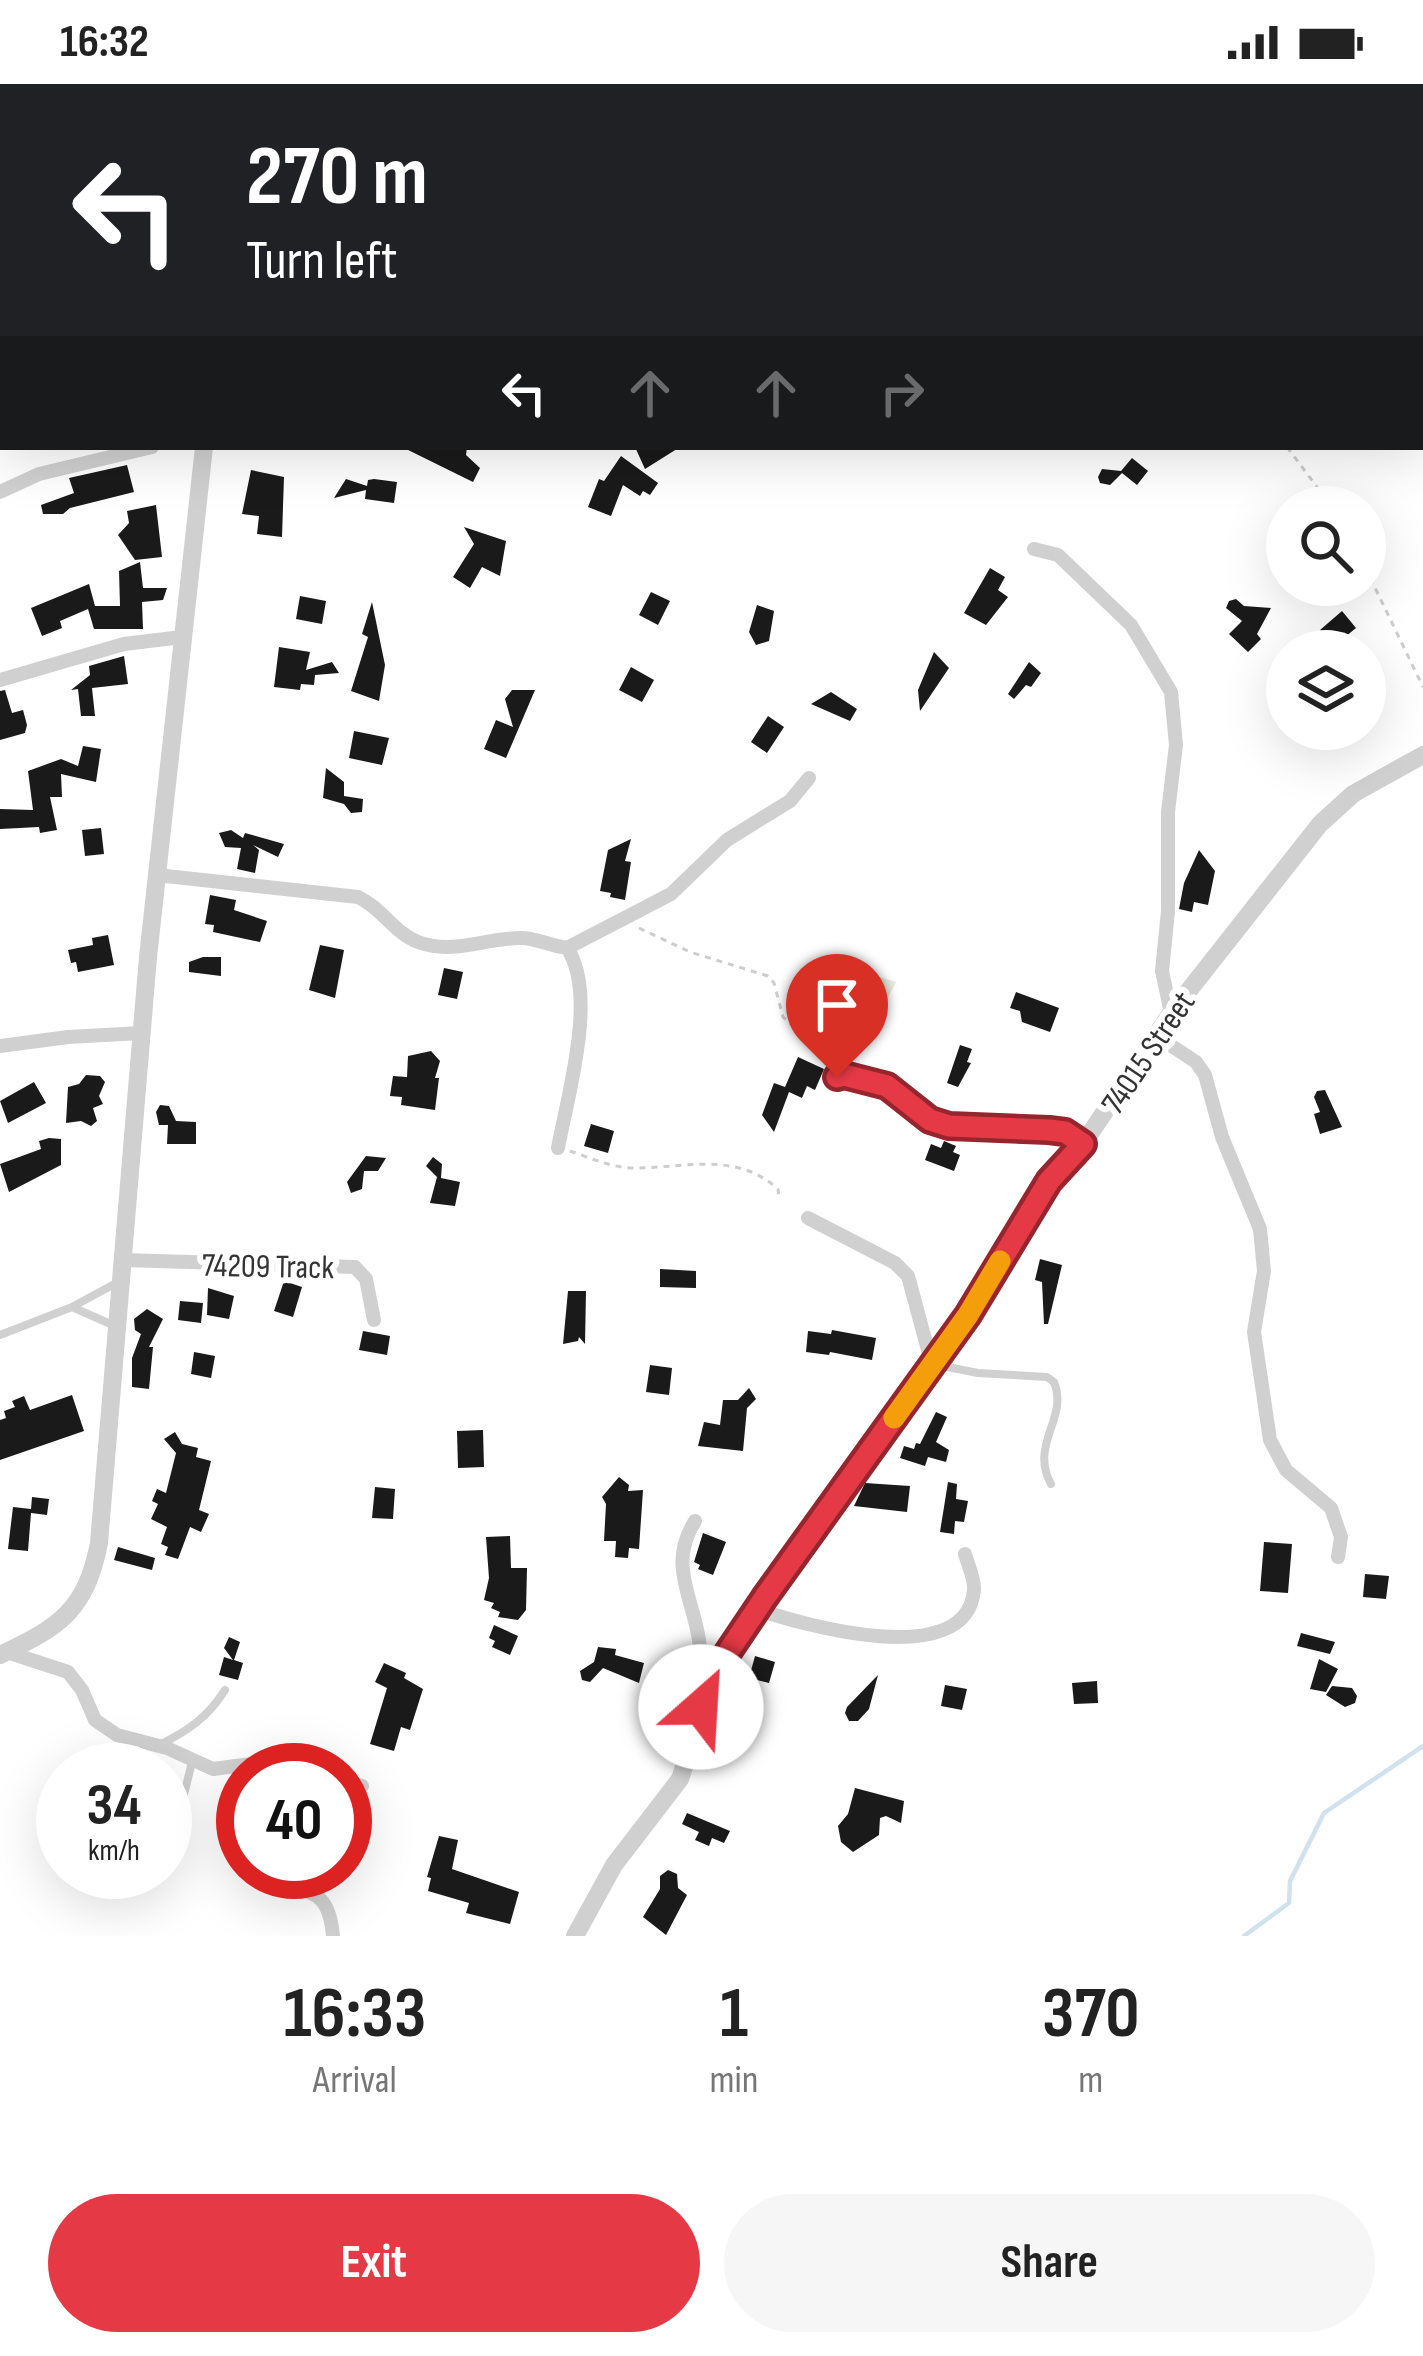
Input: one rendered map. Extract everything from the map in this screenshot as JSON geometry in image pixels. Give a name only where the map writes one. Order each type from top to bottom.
[{"type":"street","points":[[0,492],[39,474],[139,450]]},
{"type":"street","points":[[3,1653],[53,1628],[68,1615],[89,1582],[101,1524],[157,875],[204,450]]},
{"type":"street","points":[[1034,549],[1058,555],[1131,625],[1171,692],[1176,745],[1168,812],[1168,911],[1162,971],[1171,1013]]},
{"type":"street","points":[[0,680],[124,644],[182,638]]},
{"type":"street","name":"74015 Street","points":[[575,1936],[614,1865],[680,1779],[716,1670],[977,1301],[1049,1181],[1083,1144],[1171,1013],[1332,810],[1423,754]]},
{"type":"street","points":[[567,948],[671,895],[728,840],[790,801],[809,778]]},
{"type":"street","points":[[157,875],[358,897],[383,911],[414,940],[433,946],[455,948],[529,938],[567,948],[577,962],[581,992],[558,1148]]},
{"type":"street","points":[[0,1046],[142,1034]]},
{"type":"street","points":[[1155,1035],[1196,1062],[1204,1076],[1222,1136],[1260,1229],[1264,1271],[1254,1332],[1270,1440],[1286,1470],[1331,1508],[1340,1537],[1338,1557]]},
{"type":"street","points":[[841,1076],[887,1086],[940,1124],[1065,1132],[1083,1144]]},
{"type":"street","points":[[808,1218],[896,1263],[908,1276],[932,1365]]},
{"type":"street","name":"74209 Track","points":[[123,1259],[355,1267],[366,1279],[374,1321]]},
{"type":"street","points":[[695,1521],[682,1548],[680,1571],[699,1642],[701,1707]]},
{"type":"street","points":[[758,1609],[820,1628],[897,1638],[930,1634],[954,1624],[968,1606],[974,1584],[964,1554]]},
{"type":"street","points":[[3,1653],[68,1672],[95,1720],[106,1730],[152,1743]]},
{"type":"street","points":[[192,1762],[216,1769]]},
{"type":"street","points":[[323,1899],[332,1916],[333,1936]]},
{"type":"lane","points":[[0,1335],[72,1307],[122,1280]]},
{"type":"lane","points":[[72,1307],[117,1327]]},
{"type":"lane","points":[[932,1365],[1054,1382],[1058,1400],[1043,1454],[1052,1484]]},
{"type":"lane","points":[[163,1743],[193,1727],[225,1690]]},
{"type":"path","points":[[1289,450],[1316,486]]},
{"type":"path","points":[[1384,606],[1423,687]]},
{"type":"path","points":[[624,920],[689,952],[768,976],[783,1017],[841,1076]]},
{"type":"path","points":[[558,1148],[618,1167],[691,1163],[740,1167],[776,1186],[779,1198]]},
{"type":"shaded area","points":[[853,969],[896,982],[857,1058],[816,1041]]},
{"type":"building","points":[[408,450],[467,450],[480,468],[473,482]]},
{"type":"building","points":[[636,450],[675,450],[645,469]]},
{"type":"building","points":[[621,456],[658,483],[650,495],[643,491],[640,496],[623,485],[611,516],[588,507],[599,479],[604,481]]},
{"type":"building","points":[[1132,458],[1148,471],[1137,485],[1122,473],[1110,485],[1100,483],[1102,469],[1121,471]]},
{"type":"building","points":[[127,465],[134,492],[70,508],[63,514],[43,514],[41,505],[74,493],[69,478]]},
{"type":"building","points":[[251,470],[284,477],[282,537],[257,534],[259,516],[242,514]]},
{"type":"building","points":[[346,479],[367,486],[374,479],[397,482],[394,503],[365,499],[366,490],[334,498]]},
{"type":"building","points":[[156,505],[162,557],[135,560],[118,535],[129,523],[127,511]]},
{"type":"building","points":[[464,527],[506,541],[500,576],[482,567],[470,588],[453,577],[474,544]]},
{"type":"building","points":[[140,562],[143,588],[167,588],[163,600],[142,602],[143,629],[94,629],[88,609],[60,621],[62,628],[42,636],[31,608],[89,584],[95,606],[120,606],[119,571]]},
{"type":"building","points":[[990,568],[1005,577],[998,590],[1008,597],[986,625],[964,613]]},
{"type":"building","points":[[651,592],[670,601],[658,625],[639,615]]},
{"type":"building","points":[[300,596],[326,601],[322,624],[296,619]]},
{"type":"building","points":[[1236,599],[1244,606],[1271,608],[1257,634],[1261,639],[1248,652],[1229,634],[1242,621],[1226,608]]},
{"type":"building","points":[[372,602],[385,665],[379,701],[351,691],[368,637],[362,634]]},
{"type":"building","points":[[757,605],[774,611],[769,641],[756,645],[749,632]]},
{"type":"building","points":[[1342,611],[1356,628],[1354,630],[1320,630]]},
{"type":"building","points":[[279,647],[310,652],[306,670],[332,662],[339,673],[315,675],[314,685],[301,684],[300,690],[274,687]]},
{"type":"building","points":[[934,652],[949,668],[920,711],[918,690]]},
{"type":"building","points":[[124,656],[128,684],[92,688],[95,716],[81,716],[78,689],[71,690],[90,675],[89,666]]},
{"type":"building","points":[[1029,662],[1041,673],[1014,699],[1008,694]]},
{"type":"building","points":[[631,667],[654,680],[642,702],[619,690]]},
{"type":"building","points":[[5,690],[12,713],[23,710],[27,725],[25,733],[0,740],[0,691]]},
{"type":"building","points":[[512,690],[535,690],[506,758],[484,749],[496,720],[513,727],[505,699]]},
{"type":"building","points":[[831,692],[857,709],[850,721],[811,704]]},
{"type":"building","points":[[768,716],[784,727],[767,753],[751,742]]},
{"type":"building","points":[[354,731],[389,738],[382,765],[349,758]]},
{"type":"building","points":[[83,746],[101,749],[96,782],[61,774],[62,797],[50,797],[57,830],[0,829],[0,809],[33,810],[28,771],[61,759],[78,766]]},
{"type":"building","points":[[326,768],[344,782],[344,796],[363,799],[362,812],[351,813],[344,804],[323,798]]},
{"type":"building","points":[[101,828],[104,854],[85,856],[82,830]]},
{"type":"building","points":[[231,830],[243,838],[245,833],[284,844],[278,857],[253,845],[259,850],[255,873],[237,869],[241,848],[225,847],[219,833]]},
{"type":"building","points":[[631,839],[625,861],[631,862],[625,900],[610,897],[611,893],[600,891],[608,850]]},
{"type":"building","points":[[1199,850],[1215,871],[1208,905],[1194,902],[1192,912],[1179,909],[1184,883]]},
{"type":"building","points":[[210,895],[236,900],[234,910],[267,921],[260,942],[213,932],[214,925],[205,924]]},
{"type":"building","points":[[108,935],[114,965],[78,972],[68,950],[93,945],[92,938]]},
{"type":"building","points":[[320,945],[344,950],[335,998],[309,990]]},
{"type":"building","points":[[221,957],[221,976],[189,972],[189,962]]},
{"type":"building","points":[[444,968],[463,972],[457,999],[438,995]]},
{"type":"building","points":[[1016,992],[1059,1008],[1050,1032],[1022,1022],[1020,1011],[1010,1008]]},
{"type":"building","points":[[960,1045],[972,1049],[967,1062],[971,1063],[958,1087],[947,1083]]},
{"type":"building","points":[[431,1051],[440,1061],[435,1110],[401,1105],[402,1097],[390,1096],[393,1076],[407,1077],[408,1056]]},
{"type":"building","points":[[798,1057],[824,1069],[815,1090],[807,1086],[802,1098],[789,1092],[774,1132],[762,1115],[774,1083],[785,1087]]},
{"type":"building","points":[[86,1075],[100,1076],[105,1082],[99,1096],[103,1104],[93,1108],[97,1121],[91,1126],[81,1121],[66,1123],[68,1087],[79,1084]]},
{"type":"building","points":[[34,1082],[46,1103],[8,1123],[0,1101]]},
{"type":"building","points":[[1325,1090],[1342,1127],[1320,1134],[1314,1097]]},
{"type":"building","points":[[160,1105],[169,1106],[176,1121],[196,1122],[196,1144],[167,1144],[168,1125],[159,1125],[156,1112]]},
{"type":"building","points":[[591,1124],[614,1131],[608,1153],[584,1146]]},
{"type":"building","points":[[61,1139],[61,1165],[9,1192],[0,1164],[41,1149],[39,1141]]},
{"type":"building","points":[[944,1141],[956,1146],[953,1152],[960,1155],[954,1171],[925,1160],[931,1144],[941,1148]]},
{"type":"building","points":[[366,1156],[386,1158],[378,1171],[364,1171],[362,1189],[351,1193],[347,1182]]},
{"type":"building","points":[[433,1157],[442,1164],[441,1178],[460,1182],[455,1206],[430,1203],[437,1177],[426,1166]]},
{"type":"building","points":[[1040,1259],[1062,1265],[1048,1324],[1044,1324],[1042,1282],[1035,1280]]},
{"type":"building","points":[[660,1269],[696,1271],[696,1288],[660,1287]]},
{"type":"building","points":[[284,1281],[302,1287],[293,1317],[274,1311]]},
{"type":"building","points":[[208,1288],[234,1296],[229,1319],[207,1315]]},
{"type":"building","points":[[568,1291],[586,1291],[585,1344],[579,1337],[563,1344]]},
{"type":"building","points":[[180,1301],[203,1303],[201,1323],[178,1320]]},
{"type":"building","points":[[147,1309],[163,1319],[149,1347],[153,1347],[149,1389],[132,1387],[132,1358],[141,1334],[135,1330],[134,1319]]},
{"type":"building","points":[[832,1330],[876,1338],[872,1360],[806,1352],[808,1331],[831,1334]]},
{"type":"building","points":[[363,1331],[390,1336],[387,1355],[359,1350]]},
{"type":"building","points":[[194,1352],[215,1356],[211,1378],[191,1374]]},
{"type":"building","points":[[650,1365],[672,1368],[669,1395],[646,1392]]},
{"type":"building","points":[[749,1388],[756,1399],[747,1408],[743,1451],[698,1446],[704,1422],[720,1425],[723,1400],[738,1400]]},
{"type":"building","points":[[72,1395],[84,1431],[0,1460],[0,1420],[6,1418],[4,1411],[15,1407],[12,1401],[24,1396],[30,1410]]},
{"type":"building","points":[[936,1412],[947,1417],[936,1442],[949,1450],[946,1462],[928,1457],[925,1466],[900,1458],[904,1446],[914,1449],[920,1444]]},
{"type":"building","points":[[483,1430],[484,1467],[458,1468],[457,1431]]},
{"type":"building","points":[[175,1432],[182,1444],[198,1448],[196,1457],[211,1461],[199,1510],[209,1514],[201,1532],[190,1527],[178,1559],[165,1555],[168,1547],[161,1544],[167,1527],[151,1519],[158,1504],[152,1501],[157,1489],[166,1493],[176,1453],[164,1439]]},
{"type":"building","points":[[619,1477],[629,1485],[628,1491],[643,1490],[639,1549],[629,1548],[628,1558],[615,1557],[616,1541],[604,1541],[606,1504],[602,1497]]},
{"type":"building","points":[[948,1482],[957,1484],[956,1499],[968,1501],[964,1522],[955,1521],[954,1534],[940,1532]]},
{"type":"building","points":[[865,1483],[910,1486],[907,1512],[854,1506]]},
{"type":"building","points":[[375,1487],[395,1489],[393,1519],[372,1518]]},
{"type":"building","points":[[32,1497],[49,1499],[47,1515],[31,1513],[28,1551],[8,1549],[13,1507],[31,1509]]},
{"type":"building","points":[[703,1533],[726,1542],[713,1575],[694,1562]]},
{"type":"building","points":[[510,1536],[511,1568],[527,1568],[526,1610],[518,1620],[498,1617],[500,1612],[491,1608],[494,1603],[484,1600],[489,1578],[486,1537]]},
{"type":"building","points":[[1264,1542],[1292,1544],[1288,1593],[1260,1591]]},
{"type":"building","points":[[118,1547],[155,1558],[152,1570],[114,1560]]},
{"type":"building","points":[[1365,1574],[1389,1576],[1386,1599],[1363,1597]]},
{"type":"building","points":[[494,1625],[518,1636],[510,1655],[492,1647],[495,1641],[489,1638]]},
{"type":"building","points":[[1301,1633],[1335,1642],[1330,1654],[1297,1646]]},
{"type":"building","points":[[229,1637],[240,1642],[234,1660],[243,1663],[238,1680],[219,1675],[224,1657],[233,1660],[224,1648]]},
{"type":"building","points":[[598,1647],[616,1649],[615,1655],[644,1663],[639,1683],[603,1668],[590,1682],[582,1680],[580,1671],[594,1662]]},
{"type":"building","points":[[755,1656],[775,1662],[769,1683],[749,1678]]},
{"type":"building","points":[[1319,1659],[1338,1669],[1326,1692],[1310,1689]]},
{"type":"building","points":[[384,1663],[406,1673],[404,1678],[423,1689],[410,1730],[401,1727],[394,1751],[370,1743],[387,1688],[375,1682]]},
{"type":"building","points":[[878,1675],[869,1709],[858,1721],[849,1721],[847,1707]]},
{"type":"building","points":[[1097,1681],[1098,1703],[1074,1704],[1072,1683]]},
{"type":"building","points":[[945,1685],[967,1689],[962,1710],[941,1706]]},
{"type":"building","points":[[1332,1686],[1352,1688],[1355,1703],[1345,1707],[1326,1695]]},
{"type":"building","points":[[855,1788],[904,1801],[901,1823],[880,1818],[879,1835],[853,1852],[841,1842],[838,1826],[848,1814]]},
{"type":"building","points":[[687,1813],[730,1831],[724,1843],[712,1838],[709,1846],[695,1840],[699,1832],[682,1824]]},
{"type":"building","points":[[439,1836],[458,1840],[452,1869],[519,1892],[510,1924],[466,1913],[469,1903],[428,1891],[431,1878],[427,1877]]},
{"type":"building","points":[[668,1870],[677,1874],[678,1888],[687,1895],[666,1935],[643,1917],[660,1889],[660,1876]]},
{"type":"waterway","points":[[1244,1936],[1289,1903],[1290,1881],[1324,1813],[1423,1746]]},
{"type":"slow traffic","points":[[894,1418],[968,1315],[1000,1261]]},
{"type":"route","points":[[701,1707],[716,1670],[765,1597],[968,1315],[1049,1181],[1083,1144],[1065,1132],[949,1126],[930,1120],[887,1086],[837,1077]]}]
